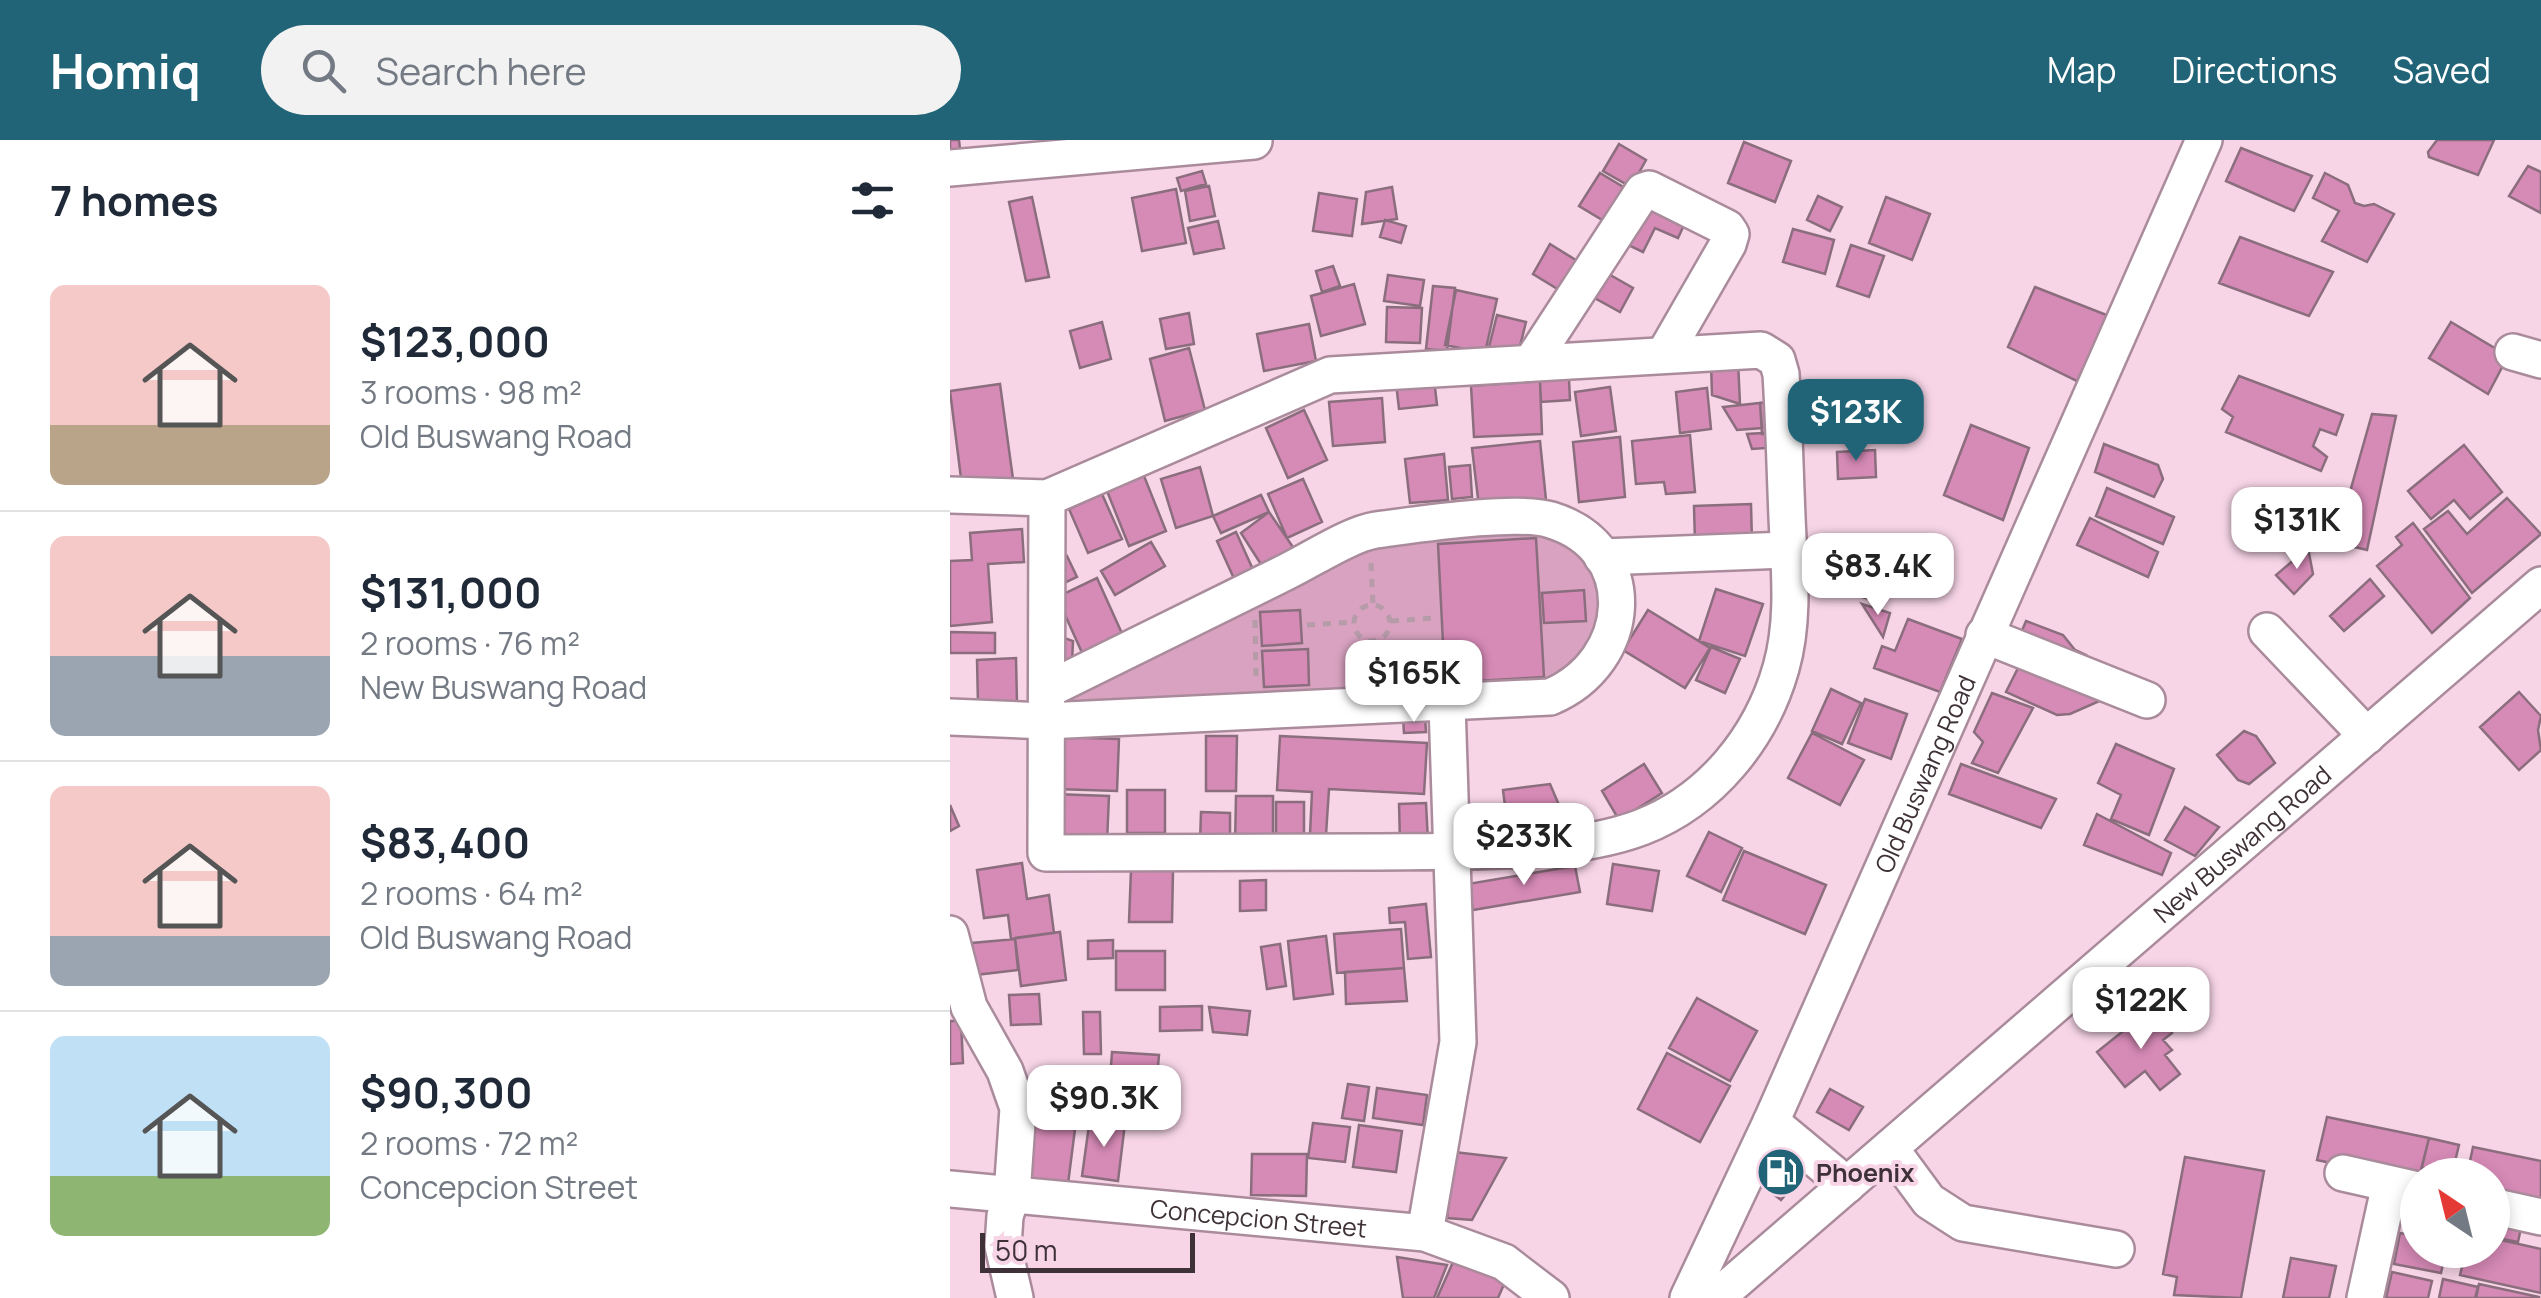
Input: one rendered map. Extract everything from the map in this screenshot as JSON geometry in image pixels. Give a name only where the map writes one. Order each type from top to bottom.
[{"type":"street","name":"Old Buswang Road","points":[[1688,1298],[1770,1122],[2204,140]]},
{"type":"street","points":[[950,168],[1254,141]]},
{"type":"street","points":[[1531,363],[1648,189],[1728,228],[1730,234],[1728,244],[1664,355]]},
{"type":"street","points":[[950,495],[1046,498],[1330,375],[1761,350],[1777,360],[1786,430],[1789,626],[1777,684],[1750,737],[1711,782],[1663,817],[1607,838],[1451,851],[1046,853],[1046,498]]},
{"type":"street","points":[[950,717],[1046,706],[1256,712],[1550,697],[1589,673],[1607,648],[1616,618],[1614,587],[1602,557],[1569,527],[1540,517],[1370,531],[1255,588],[1046,706]]},
{"type":"street","points":[[1602,557],[1788,550]]},
{"type":"street","name":"New Buswang Road","points":[[1716,1298],[2367,736],[2540,594]]},
{"type":"street","points":[[2267,630],[2367,736]]},
{"type":"street","points":[[1984,635],[2147,700]]},
{"type":"street","points":[[1425,1233],[1458,1042],[1447,704]]},
{"type":"street","points":[[950,934],[960,1007],[1005,1071],[1018,1108],[1012,1195],[1003,1246],[1015,1298]]},
{"type":"street","points":[[1770,1122],[1847,1184]]},
{"type":"street","points":[[1890,1148],[1929,1201],[1963,1223],[2116,1249]]},
{"type":"street","points":[[2344,1173],[2400,1186]]},
{"type":"street","name":"Concepcion Street","points":[[950,1189],[1425,1233],[1504,1262],[1551,1298]]},
{"type":"street","points":[[2365,1298],[2400,1198]]},
{"type":"street","points":[[2510,1210],[2541,1217]]},
{"type":"path","points":[[1370,531],[1372,605]]},
{"type":"path","points":[[1255,588],[1256,712]]},
{"type":"path","points":[[1372,605],[1382,607],[1390,620],[1388,633],[1374,642],[1359,636],[1354,622],[1361,609],[1372,605]]},
{"type":"path","points":[[1390,620],[1434,618]]},
{"type":"path","points":[[1307,625],[1354,622]]},
{"type":"shaded area","points":[[1533,532],[1564,543],[1579,554],[1589,567],[1598,599],[1597,616],[1586,648],[1573,665],[1542,683],[1062,712],[1061,695],[1366,544]]},
{"type":"building","points":[[950,140],[959,140],[961,158],[950,160]]},
{"type":"building","points":[[2437,140],[2494,140],[2478,175],[2429,157],[2428,152]]},
{"type":"building","points":[[1744,142],[1791,161],[1775,202],[1728,183]]},
{"type":"building","points":[[1619,144],[1646,160],[1631,187],[1603,171]]},
{"type":"building","points":[[2241,148],[2312,176],[2294,211],[2226,181]]},
{"type":"building","points":[[2528,166],[2541,172],[2541,213],[2509,196]]},
{"type":"building","points":[[1202,171],[1206,184],[1181,191],[1177,178]]},
{"type":"building","points":[[1600,173],[1635,194],[1614,227],[1579,206]]},
{"type":"building","points":[[2325,173],[2348,185],[2355,203],[2374,204],[2394,214],[2367,262],[2322,241],[2339,211],[2313,198]]},
{"type":"building","points":[[1209,186],[1215,216],[1190,221],[1185,191]]},
{"type":"building","points":[[1392,187],[1397,219],[1362,224],[1366,192]]},
{"type":"building","points":[[1176,189],[1186,243],[1142,251],[1132,198]]},
{"type":"building","points":[[1319,193],[1357,199],[1352,236],[1313,231]]},
{"type":"building","points":[[1818,196],[1842,207],[1830,231],[1807,220]]},
{"type":"building","points":[[1032,197],[1049,277],[1026,281],[1009,202]]},
{"type":"building","points":[[1886,197],[1930,214],[1912,260],[1869,243]]},
{"type":"building","points":[[1643,207],[1684,225],[1678,238],[1655,228],[1643,252],[1626,244]]},
{"type":"building","points":[[1385,220],[1406,226],[1401,243],[1380,237]]},
{"type":"building","points":[[1218,221],[1224,248],[1194,254],[1188,228]]},
{"type":"building","points":[[1793,229],[1834,240],[1825,274],[1783,262]]},
{"type":"building","points":[[2240,237],[2333,272],[2309,316],[2219,283]]},
{"type":"building","points":[[1550,244],[1587,267],[1569,296],[1533,274]]},
{"type":"building","points":[[1851,245],[1884,256],[1869,297],[1837,286]]},
{"type":"building","points":[[1333,266],[1340,286],[1322,292],[1316,271]]},
{"type":"building","points":[[1605,272],[1633,288],[1620,312],[1591,296]]},
{"type":"building","points":[[1388,275],[1424,280],[1420,306],[1384,301]]},
{"type":"building","points":[[1354,284],[1365,324],[1321,336],[1311,296]]},
{"type":"building","points":[[1433,286],[1455,288],[1447,351],[1426,349]]},
{"type":"building","points":[[2035,287],[2109,316],[2077,381],[2008,347]]},
{"type":"building","points":[[1456,290],[1497,299],[1485,353],[1445,345]]},
{"type":"building","points":[[1387,307],[1422,308],[1420,343],[1386,342]]},
{"type":"building","points":[[1189,313],[1194,344],[1166,349],[1160,319]]},
{"type":"building","points":[[1497,315],[1526,322],[1518,354],[1489,347]]},
{"type":"building","points":[[1102,322],[1111,359],[1080,368],[1070,331]]},
{"type":"building","points":[[2451,322],[2508,356],[2488,394],[2429,358]]},
{"type":"building","points":[[1309,324],[1316,361],[1264,371],[1257,334]]},
{"type":"building","points":[[1189,348],[1205,410],[1165,421],[1150,359]]},
{"type":"building","points":[[1738,361],[1740,404],[1712,395],[1711,363]]},
{"type":"building","points":[[2239,376],[2343,415],[2336,435],[2320,429],[2313,446],[2327,457],[2321,471],[2226,432],[2233,417],[2222,409]]},
{"type":"building","points":[[1434,379],[1437,405],[1399,409],[1396,383]]},
{"type":"building","points":[[1569,379],[1570,400],[1541,402],[1540,381]]},
{"type":"building","points":[[1540,381],[1542,434],[1474,437],[1471,386]]},
{"type":"building","points":[[1000,384],[1013,479],[962,486],[950,391]]},
{"type":"building","points":[[1610,387],[1616,431],[1581,436],[1575,392]]},
{"type":"building","points":[[1707,388],[1711,429],[1680,433],[1676,392]]},
{"type":"building","points":[[1382,398],[1385,442],[1333,446],[1329,402]]},
{"type":"building","points":[[1781,401],[1779,432],[1762,434],[1760,403]]},
{"type":"building","points":[[1760,403],[1762,428],[1737,430],[1723,407]]},
{"type":"building","points":[[1304,410],[1327,460],[1288,478],[1266,428]]},
{"type":"building","points":[[2372,414],[2396,416],[2367,550],[2346,545],[2344,513]]},
{"type":"building","points":[[1971,425],[2029,448],[2003,520],[1944,495]]},
{"type":"building","points":[[1779,432],[1780,447],[1752,449],[1747,434]]},
{"type":"building","points":[[1690,435],[1695,492],[1666,494],[1664,482],[1636,484],[1632,441]]},
{"type":"building","points":[[1620,437],[1625,497],[1579,502],[1573,442]]},
{"type":"building","points":[[1540,441],[1546,500],[1479,507],[1472,448]]},
{"type":"building","points":[[2104,444],[2158,465],[2163,479],[2154,497],[2095,472]]},
{"type":"building","points":[[2464,445],[2502,492],[2470,519],[2454,500],[2431,519],[2408,491]]},
{"type":"building","points":[[1875,450],[1876,477],[1838,479],[1837,452]]},
{"type":"building","points":[[1444,454],[1448,500],[1410,503],[1405,459]]},
{"type":"building","points":[[1470,465],[1472,497],[1452,499],[1449,467]]},
{"type":"building","points":[[1200,467],[1213,516],[1176,528],[1161,479]]},
{"type":"building","points":[[1144,476],[1166,531],[1129,546],[1107,491]]},
{"type":"building","points":[[1303,479],[1322,522],[1287,538],[1268,494]]},
{"type":"building","points":[[2107,488],[2174,517],[2163,544],[2096,516]]},
{"type":"building","points":[[1102,494],[1122,539],[1088,553],[1069,509]]},
{"type":"building","points":[[1261,495],[1269,512],[1221,533],[1213,516]]},
{"type":"building","points":[[2507,498],[2541,534],[2472,593],[2424,529],[2448,511],[2467,534]]},
{"type":"building","points":[[1751,504],[1752,541],[1695,543],[1694,506]]},
{"type":"building","points":[[1269,512],[1295,550],[1264,569],[1241,533]]},
{"type":"building","points":[[2090,518],[2158,552],[2148,577],[2077,545]]},
{"type":"building","points":[[2413,523],[2470,598],[2432,633],[2377,566],[2402,545],[2396,537]]},
{"type":"building","points":[[1022,529],[1024,562],[988,564],[992,622],[950,626],[950,561],[972,560],[970,533]]},
{"type":"building","points":[[1236,532],[1255,574],[1236,583],[1217,541]]},
{"type":"building","points":[[1536,538],[1544,677],[1445,683],[1438,544]]},
{"type":"building","points":[[1151,542],[1165,566],[1115,595],[1101,571]]},
{"type":"building","points":[[1869,547],[1893,554],[1879,602],[1855,595]]},
{"type":"building","points":[[2308,548],[2313,574],[2294,594],[2276,575]]},
{"type":"building","points":[[1067,556],[1077,577],[1062,584],[1052,563]]},
{"type":"building","points":[[1097,578],[1124,638],[1084,657],[1057,597]]},
{"type":"building","points":[[2370,579],[2384,596],[2344,631],[2330,616]]},
{"type":"building","points":[[1716,589],[1763,604],[1745,656],[1699,641]]},
{"type":"building","points":[[1584,590],[1586,621],[1544,623],[1542,593]]},
{"type":"building","points":[[1862,604],[1890,613],[1883,637]]},
{"type":"building","points":[[1300,610],[1302,643],[1262,646],[1260,612]]},
{"type":"building","points":[[1648,610],[1710,648],[1685,688],[1623,650]]},
{"type":"building","points":[[1908,619],[1962,639],[1940,692],[1874,668],[1882,646],[1895,651]]},
{"type":"building","points":[[2026,621],[2063,635],[2075,650],[2086,655],[2080,664],[2021,633]]},
{"type":"building","points":[[950,632],[995,633],[995,653],[950,653]]},
{"type":"building","points":[[1053,634],[1073,641],[1072,663],[1052,662]]},
{"type":"building","points":[[1711,647],[1740,659],[1725,693],[1696,680]]},
{"type":"building","points":[[1308,649],[1309,685],[1264,687],[1262,651]]},
{"type":"building","points":[[1016,658],[1017,703],[978,704],[977,660]]},
{"type":"building","points":[[2020,664],[2104,699],[2070,714],[2057,715],[2006,692]]},
{"type":"building","points":[[1831,689],[1861,703],[1842,744],[1812,731]]},
{"type":"building","points":[[2519,692],[2541,716],[2541,750],[2519,770],[2480,727]]},
{"type":"building","points":[[1992,693],[2033,708],[1998,773],[1972,763],[1983,742],[1974,732]]},
{"type":"building","points":[[1865,699],[1907,714],[1891,759],[1848,743]]},
{"type":"building","points":[[1425,717],[1426,732],[1404,733],[1403,718]]},
{"type":"building","points":[[2244,731],[2256,736],[2275,763],[2249,784],[2238,780],[2217,755]]},
{"type":"building","points":[[1812,733],[1864,760],[1840,805],[1788,778]]},
{"type":"building","points":[[1206,736],[1237,736],[1236,791],[1206,791]]},
{"type":"building","points":[[1280,736],[1427,743],[1424,794],[1329,789],[1326,835],[1310,834],[1312,792],[1277,790]]},
{"type":"building","points":[[1057,737],[1119,739],[1117,791],[1056,789]]},
{"type":"building","points":[[2116,744],[2174,769],[2149,835],[2111,819],[2121,795],[2098,783]]},
{"type":"building","points":[[1644,764],[1662,793],[1619,820],[1602,791]]},
{"type":"building","points":[[1961,764],[2056,799],[2041,828],[1949,794]]},
{"type":"building","points":[[1550,784],[1570,831],[1527,836],[1525,812],[1506,814],[1503,790]]},
{"type":"building","points":[[1127,790],[1165,790],[1165,833],[1127,833]]},
{"type":"building","points":[[1054,794],[1109,796],[1107,842],[1052,840]]},
{"type":"building","points":[[1236,796],[1273,796],[1273,845],[1235,845]]},
{"type":"building","points":[[1276,802],[1304,802],[1304,845],[1276,845]]},
{"type":"building","points":[[1426,803],[1428,841],[1400,842],[1399,804]]},
{"type":"building","points":[[950,805],[959,826],[950,831]]},
{"type":"building","points":[[2185,807],[2219,827],[2195,856],[2165,840]]},
{"type":"building","points":[[1201,812],[1230,813],[1230,843],[1200,842]]},
{"type":"building","points":[[2097,814],[2171,853],[2162,875],[2084,845]]},
{"type":"building","points":[[1709,832],[1742,848],[1721,892],[1687,876]]},
{"type":"building","points":[[1744,851],[1826,885],[1805,934],[1723,900]]},
{"type":"building","points":[[1022,863],[1027,899],[1049,895],[1054,933],[1011,939],[1008,915],[984,918],[977,870]]},
{"type":"building","points":[[1613,864],[1659,871],[1652,911],[1607,904]]},
{"type":"building","points":[[1575,866],[1580,892],[1473,910],[1468,884]]},
{"type":"building","points":[[1131,870],[1173,870],[1172,922],[1129,922]]},
{"type":"building","points":[[1266,880],[1266,910],[1240,911],[1240,881]]},
{"type":"building","points":[[1426,904],[1431,957],[1408,959],[1405,922],[1390,923],[1389,908]]},
{"type":"building","points":[[1401,929],[1404,968],[1337,973],[1334,934]]},
{"type":"building","points":[[1060,932],[1066,980],[1021,986],[1015,938]]},
{"type":"building","points":[[1326,936],[1333,994],[1294,999],[1288,941]]},
{"type":"building","points":[[1015,939],[1018,970],[975,975],[972,943]]},
{"type":"building","points":[[1113,940],[1113,958],[1088,959],[1088,941]]},
{"type":"building","points":[[1280,944],[1286,986],[1267,989],[1261,947]]},
{"type":"building","points":[[1116,951],[1165,951],[1165,990],[1116,990]]},
{"type":"building","points":[[1404,968],[1407,1001],[1346,1004],[1345,972]]},
{"type":"building","points":[[1039,994],[1041,1024],[1011,1025],[1009,995]]},
{"type":"building","points":[[1697,998],[1757,1031],[1730,1081],[1669,1048]]},
{"type":"building","points":[[1202,1006],[1202,1030],[1160,1031],[1160,1007]]},
{"type":"building","points":[[1209,1007],[1250,1011],[1247,1035],[1213,1032]]},
{"type":"building","points":[[2152,1008],[2172,1033],[2163,1040],[2172,1050],[2165,1055],[2180,1074],[2160,1090],[2145,1071],[2125,1087],[2097,1052]]},
{"type":"building","points":[[1083,1012],[1100,1012],[1101,1054],[1084,1054]]},
{"type":"building","points":[[950,1021],[961,1021],[963,1063],[950,1064]]},
{"type":"building","points":[[1112,1052],[1159,1055],[1153,1124],[1107,1121]]},
{"type":"building","points":[[1667,1053],[1730,1086],[1700,1142],[1638,1109]]},
{"type":"building","points":[[1048,1068],[1099,1072],[1096,1109],[1045,1105]]},
{"type":"building","points":[[1348,1084],[1369,1087],[1364,1121],[1342,1118]]},
{"type":"building","points":[[1377,1088],[1427,1095],[1423,1125],[1373,1118]]},
{"type":"building","name":"Phoenix","points":[[1830,1089],[1863,1107],[1849,1130],[1817,1112]]},
{"type":"building","points":[[1034,1108],[1077,1113],[1068,1184],[1026,1179]]},
{"type":"building","points":[[2327,1117],[2429,1138],[2424,1158],[2400,1158],[2400,1178],[2317,1160]]},
{"type":"building","points":[[1090,1118],[1125,1123],[1118,1181],[1082,1176]]},
{"type":"building","points":[[1313,1123],[1350,1127],[1345,1162],[1308,1158]]},
{"type":"building","points":[[1359,1125],[1402,1131],[1396,1172],[1353,1167]]},
{"type":"building","points":[[2429,1138],[2459,1145],[2456,1158],[2424,1158]]},
{"type":"building","name":"Phoenix","points":[[1780,1143],[1809,1166],[1781,1200],[1752,1178]]},
{"type":"building","points":[[2473,1147],[2541,1161],[2541,1207],[2510,1200],[2510,1158],[2471,1158]]},
{"type":"building","points":[[1454,1152],[1506,1158],[1472,1220],[1447,1218]]},
{"type":"building","points":[[1252,1154],[1307,1154],[1306,1196],[1251,1195]]},
{"type":"building","points":[[2185,1157],[2264,1171],[2241,1298],[2174,1295],[2177,1277],[2163,1274]]},
{"type":"building","points":[[2510,1220],[2522,1223],[2518,1242],[2510,1240]]},
{"type":"building","points":[[2400,1233],[2400,1265],[2394,1264]]},
{"type":"building","points":[[2510,1242],[2541,1249],[2541,1293],[2460,1275],[2462,1268],[2510,1268]]},
{"type":"building","points":[[1397,1257],[1447,1265],[1434,1298],[1403,1298]]},
{"type":"building","points":[[2291,1258],[2336,1266],[2329,1298],[2283,1298]]},
{"type":"building","points":[[1454,1260],[1505,1282],[1498,1298],[1437,1298]]},
{"type":"building","points":[[2415,1268],[2442,1268],[2441,1273]]},
{"type":"building","points":[[2392,1272],[2432,1281],[2428,1298],[2386,1298]]},
{"type":"building","points":[[2443,1279],[2478,1287],[2475,1298],[2439,1298]]},
{"type":"building","points":[[2479,1284],[2539,1297],[2539,1298],[2476,1298]]},
{"type":"place","name":"Phoenix","points":[[1781,1172]]}]
